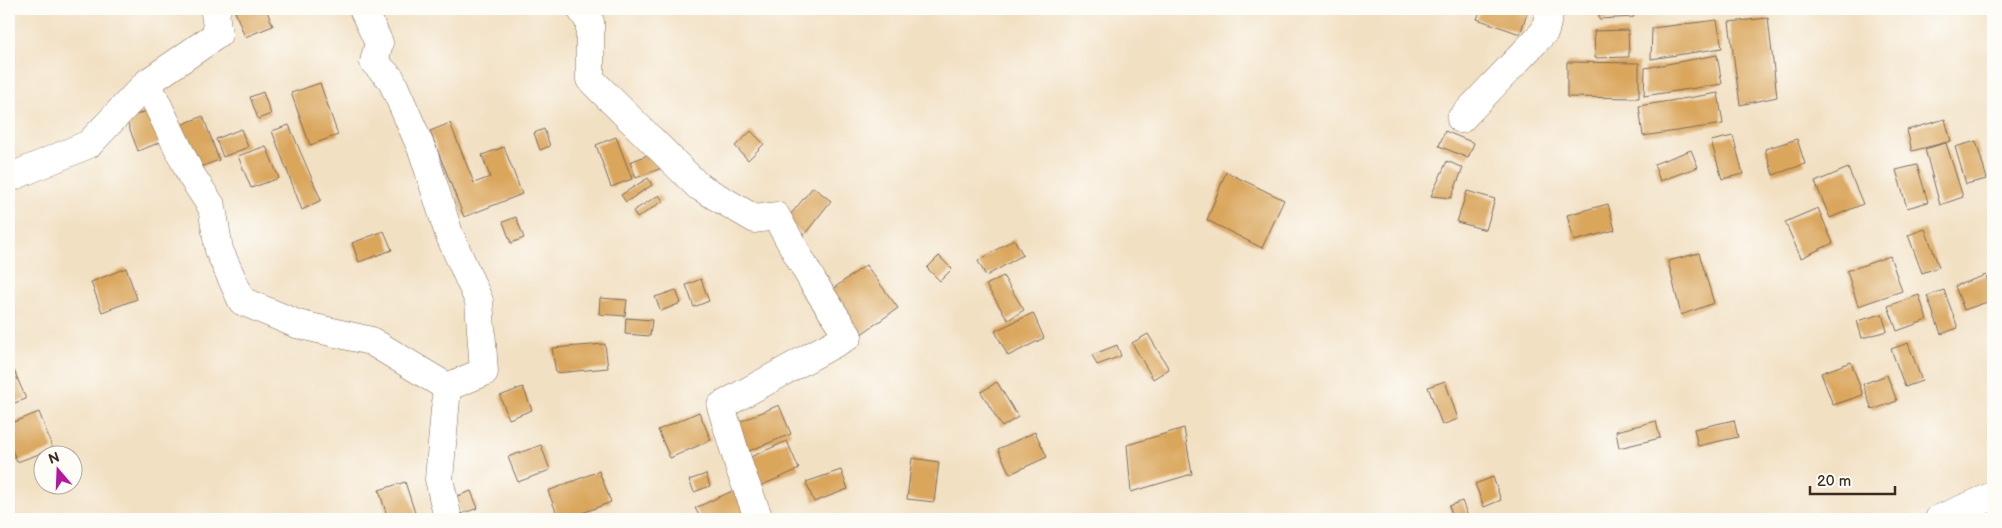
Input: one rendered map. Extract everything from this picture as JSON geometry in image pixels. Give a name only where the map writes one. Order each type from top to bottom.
[{"type":"street","points":[[9,178],[89,144],[147,83],[218,34],[215,13],[217,9]]},
{"type":"street","points":[[363,9],[379,43],[374,62],[391,79],[423,152],[448,234],[479,301],[484,372],[447,387]]},
{"type":"street","points":[[581,9],[590,22],[590,79],[698,186],[755,219],[776,216],[813,282],[848,336],[722,406],[741,472],[759,519]]},
{"type":"street","points":[[1461,119],[1545,31],[1550,9]]},
{"type":"street","points":[[147,83],[191,175],[212,207],[219,250],[242,301],[297,324],[371,341],[447,387]]},
{"type":"street","points":[[447,387],[439,480],[448,519]]},
{"type":"street","points":[[1939,519],[1993,496]]},
{"type":"building","points":[[234,9],[266,9],[273,26],[245,37]]},
{"type":"building","points":[[1481,9],[1523,9],[1528,11],[1520,34],[1477,19]]},
{"type":"building","points":[[1599,9],[1633,9],[1634,17],[1599,19]]},
{"type":"building","points":[[1768,18],[1777,97],[1740,105],[1729,22]]},
{"type":"building","points":[[1717,20],[1722,48],[1651,59],[1652,28]]},
{"type":"building","points":[[1628,30],[1629,57],[1595,58],[1594,31]]},
{"type":"building","points":[[1717,55],[1722,84],[1644,96],[1645,68]]},
{"type":"building","points":[[1567,62],[1639,63],[1639,98],[1567,97]]},
{"type":"building","points":[[320,83],[338,135],[310,145],[291,93]]},
{"type":"building","points":[[263,92],[271,114],[258,119],[250,97]]},
{"type":"building","points":[[1718,93],[1723,124],[1643,136],[1639,106]]},
{"type":"building","points":[[154,108],[166,140],[138,151],[126,119]]},
{"type":"building","points":[[203,116],[219,160],[195,169],[178,126]]},
{"type":"building","points":[[1945,119],[1951,141],[1912,151],[1907,130]]},
{"type":"building","points":[[450,123],[474,183],[490,177],[482,155],[504,147],[522,194],[464,217],[430,131]]},
{"type":"building","points":[[289,125],[321,200],[302,210],[272,131]]},
{"type":"building","points":[[241,129],[248,147],[223,157],[216,139]]},
{"type":"building","points":[[544,129],[550,146],[540,150],[534,133]]},
{"type":"building","points":[[751,131],[764,144],[748,160],[735,146]]},
{"type":"building","points":[[1445,131],[1474,143],[1468,158],[1439,146]]},
{"type":"building","points":[[1733,136],[1743,174],[1722,179],[1711,141]]},
{"type":"building","points":[[616,137],[632,179],[611,187],[596,145]]},
{"type":"building","points":[[1797,139],[1805,164],[1773,175],[1765,149]]},
{"type":"building","points":[[1976,141],[1987,179],[1966,184],[1955,147]]},
{"type":"building","points":[[1946,143],[1963,197],[1940,205],[1925,149]]},
{"type":"building","points":[[266,146],[279,178],[251,188],[238,156]]},
{"type":"building","points":[[1691,150],[1698,167],[1660,181],[1654,164]]},
{"type":"building","points":[[658,151],[664,167],[636,178],[630,162]]},
{"type":"building","points":[[1447,161],[1463,168],[1451,198],[1431,196]]},
{"type":"building","points":[[1917,165],[1928,202],[1907,208],[1896,170]]},
{"type":"building","points":[[1848,168],[1863,204],[1830,218],[1815,182]]},
{"type":"building","points":[[1226,172],[1284,200],[1262,248],[1207,220]]},
{"type":"building","points":[[648,178],[652,185],[626,202],[621,195]]},
{"type":"building","points":[[813,187],[831,201],[804,235],[786,220]]},
{"type":"building","points":[[1467,191],[1495,199],[1486,230],[1457,222]]},
{"type":"building","points":[[659,195],[663,201],[637,218],[633,211]]},
{"type":"building","points":[[1608,204],[1615,230],[1574,241],[1567,215]]},
{"type":"building","points":[[1818,208],[1833,243],[1801,258],[1785,222]]},
{"type":"building","points":[[516,217],[524,238],[511,243],[503,222]]},
{"type":"building","points":[[1925,229],[1939,267],[1922,273],[1908,235]]},
{"type":"building","points":[[384,231],[392,250],[359,262],[352,243]]},
{"type":"building","points":[[1014,239],[1023,255],[986,276],[978,261]]},
{"type":"building","points":[[1699,253],[1714,303],[1681,315],[1668,261]]},
{"type":"building","points":[[939,256],[952,269],[940,281],[927,268]]},
{"type":"building","points":[[1890,256],[1902,291],[1858,306],[1847,271]]},
{"type":"building","points":[[866,265],[898,308],[860,335],[827,293]]},
{"type":"building","points":[[126,268],[137,299],[102,312],[91,282]]},
{"type":"building","points":[[1986,275],[1993,300],[1964,310],[1955,286]]},
{"type":"building","points":[[1003,276],[1024,310],[1008,320],[986,285]]},
{"type":"building","points":[[701,279],[709,301],[694,307],[686,285]]},
{"type":"building","points":[[676,290],[681,303],[661,311],[655,297]]},
{"type":"building","points":[[1944,290],[1958,328],[1941,334],[1927,296]]},
{"type":"building","points":[[1919,295],[1927,320],[1897,331],[1888,306]]},
{"type":"building","points":[[600,298],[627,300],[625,316],[599,314]]},
{"type":"building","points":[[1033,313],[1044,338],[1008,356],[995,331]]},
{"type":"building","points":[[1882,314],[1887,331],[1862,338],[1857,321]]},
{"type":"building","points":[[626,318],[652,320],[650,336],[625,334]]},
{"type":"building","points":[[1148,334],[1169,369],[1153,379],[1132,343]]},
{"type":"building","points":[[1908,343],[1922,381],[1905,387],[1891,349]]},
{"type":"building","points":[[605,344],[608,368],[556,373],[552,348]]},
{"type":"building","points":[[1117,345],[1121,356],[1097,365],[1092,355]]},
{"type":"building","points":[[9,358],[26,399],[9,405]]},
{"type":"building","points":[[1851,362],[1863,395],[1833,405],[1821,373]]},
{"type":"building","points":[[1887,375],[1897,401],[1872,410],[1863,384]]},
{"type":"building","points":[[1445,381],[1458,419],[1442,425],[1428,387]]},
{"type":"building","points":[[997,382],[1018,417],[1002,427],[981,392]]},
{"type":"building","points":[[523,387],[532,410],[509,419],[500,396]]},
{"type":"building","points":[[779,405],[791,434],[749,451],[737,423]]},
{"type":"building","points":[[39,412],[52,446],[32,446],[32,457],[17,462],[9,442],[9,424]]},
{"type":"building","points":[[699,412],[711,440],[670,458],[658,430]]},
{"type":"building","points":[[1734,420],[1738,437],[1698,446],[1694,429]]},
{"type":"building","points":[[1656,421],[1660,438],[1619,448],[1616,431]]},
{"type":"building","points":[[1184,428],[1192,474],[1131,492],[1127,445]]},
{"type":"building","points":[[1035,432],[1047,457],[1010,474],[998,449]]},
{"type":"building","points":[[787,441],[799,469],[758,487],[746,459]]},
{"type":"building","points":[[541,445],[550,470],[518,482],[508,457]]},
{"type":"building","points":[[912,458],[939,462],[934,502],[907,499]]},
{"type":"building","points":[[841,470],[848,489],[814,502],[806,482]]},
{"type":"building","points":[[599,471],[611,502],[567,519],[559,519],[548,491]]},
{"type":"building","points":[[706,474],[710,486],[694,492],[689,480]]},
{"type":"building","points":[[1493,477],[1501,500],[1484,507],[1475,484]]},
{"type":"building","points":[[405,482],[417,519],[388,519],[379,490]]},
{"type":"building","points":[[739,488],[750,513],[737,519],[701,519],[695,508]]},
{"type":"building","points":[[471,491],[478,508],[461,514],[455,497]]},
{"type":"building","points":[[1462,501],[1469,519],[1454,519],[1449,506]]}]
